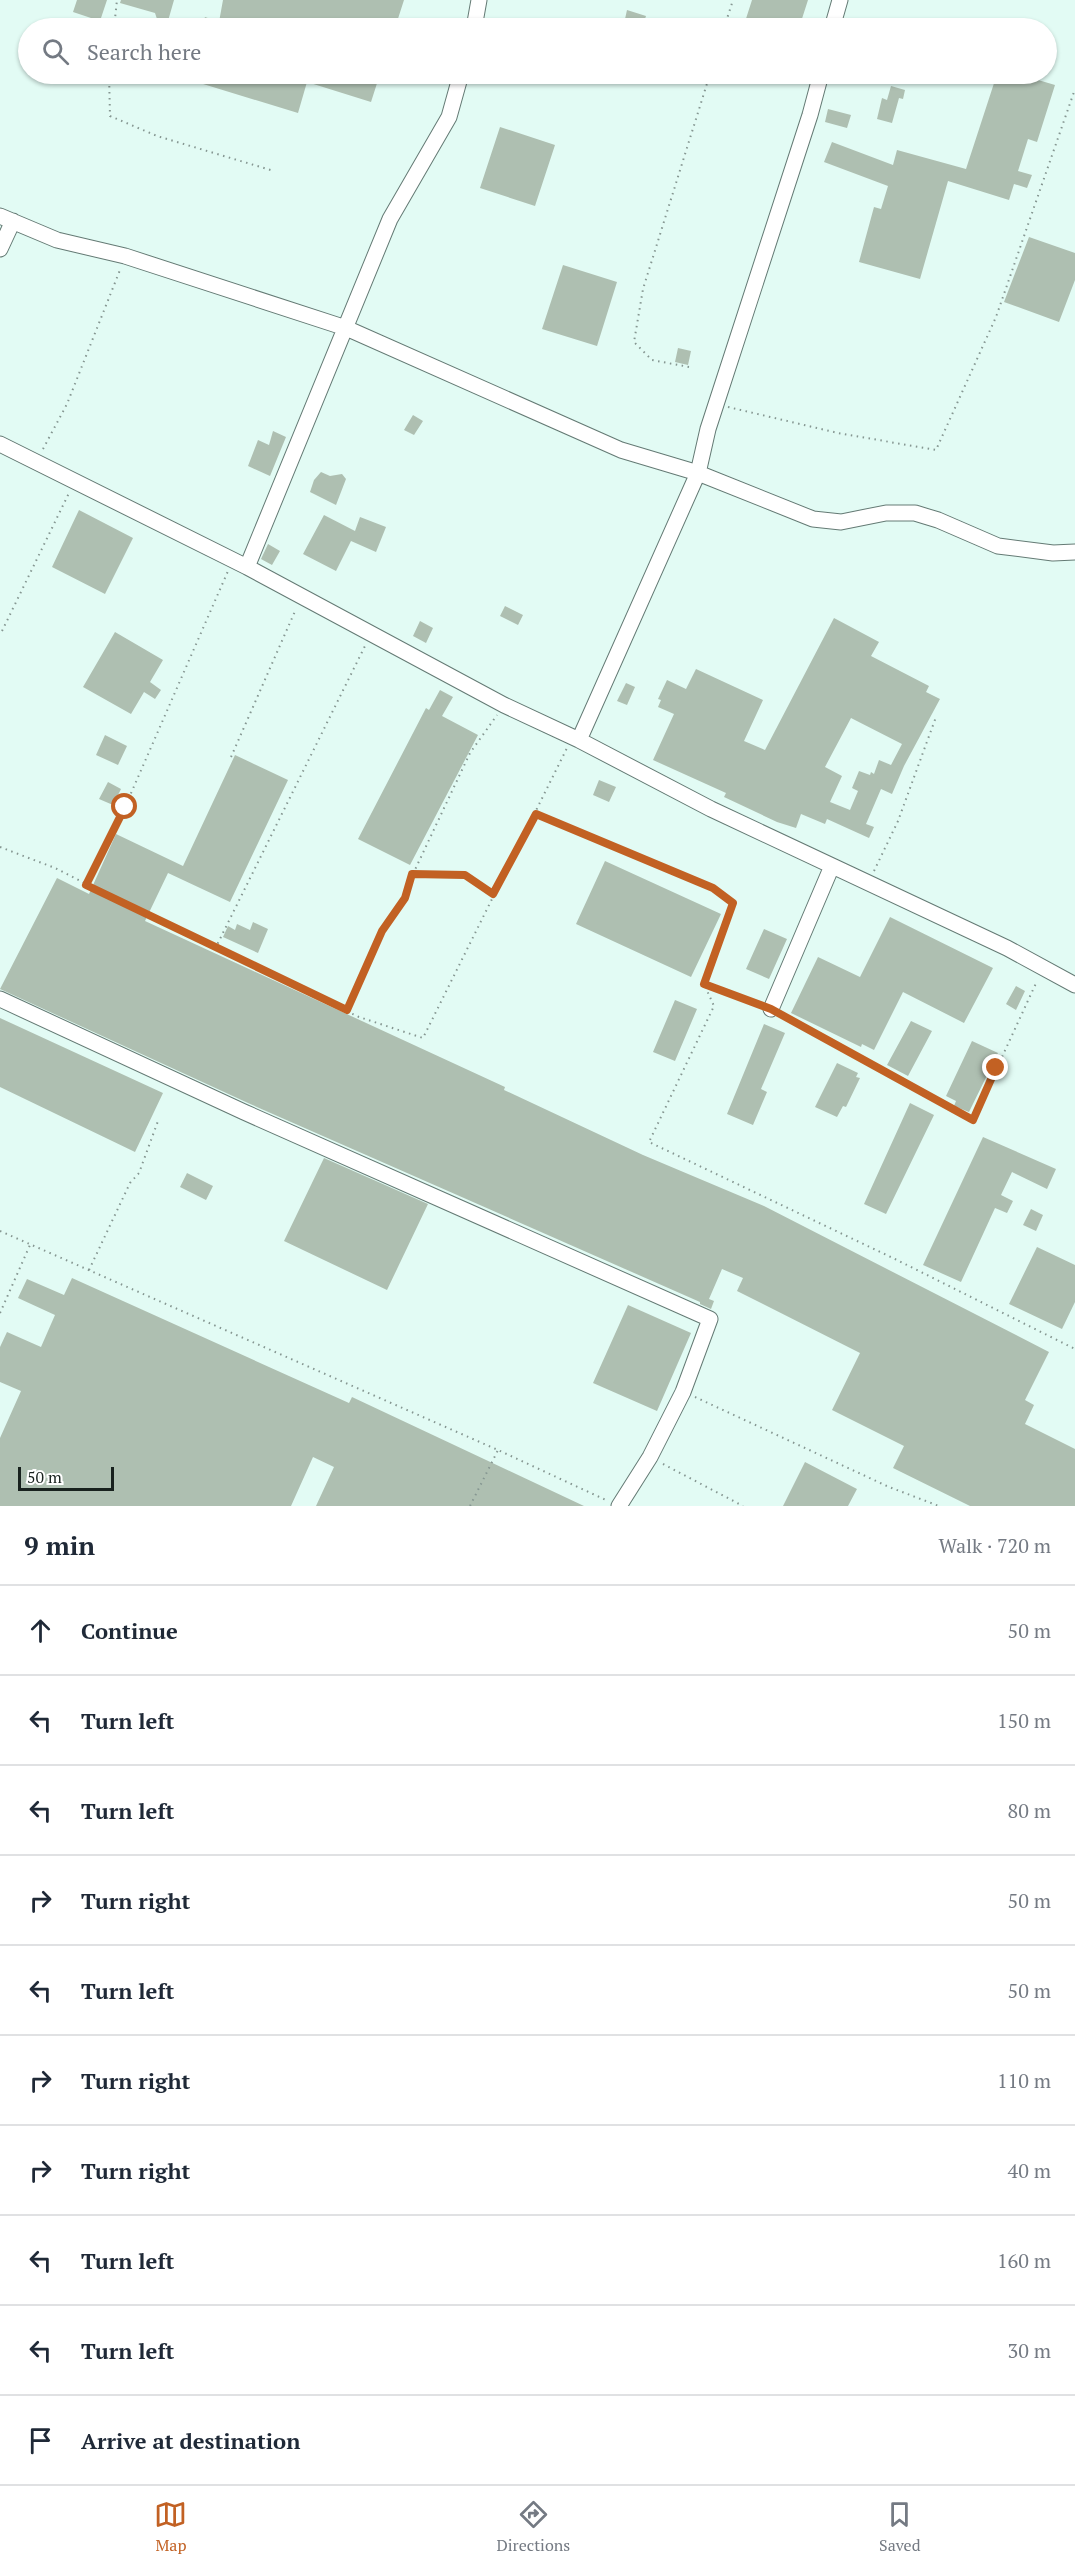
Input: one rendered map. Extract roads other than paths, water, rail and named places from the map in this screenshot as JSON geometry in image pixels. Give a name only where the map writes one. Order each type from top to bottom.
[{"type":"street","points":[[476,18],[479,0]]},
{"type":"street","points":[[835,18],[840,0]]},
{"type":"street","points":[[240,564],[346,328],[390,219],[449,117],[458,84]]},
{"type":"street","points":[[576,739],[698,473],[708,429],[818,84]]},
{"type":"street","points":[[0,249],[6,219],[57,240],[125,256],[346,328],[621,450],[698,473],[813,519],[841,522],[886,513],[915,513],[938,519],[998,546],[1053,553],[1075,552]]},
{"type":"street","points":[[0,444],[372,632],[504,705],[576,739],[711,809],[1007,948],[1043,970],[1075,985]]},
{"type":"street","points":[[1053,553],[1075,538]]},
{"type":"street","points":[[771,1009],[832,866]]},
{"type":"street","points":[[0,999],[244,1112],[710,1319],[683,1392],[650,1457],[619,1506]]}]
